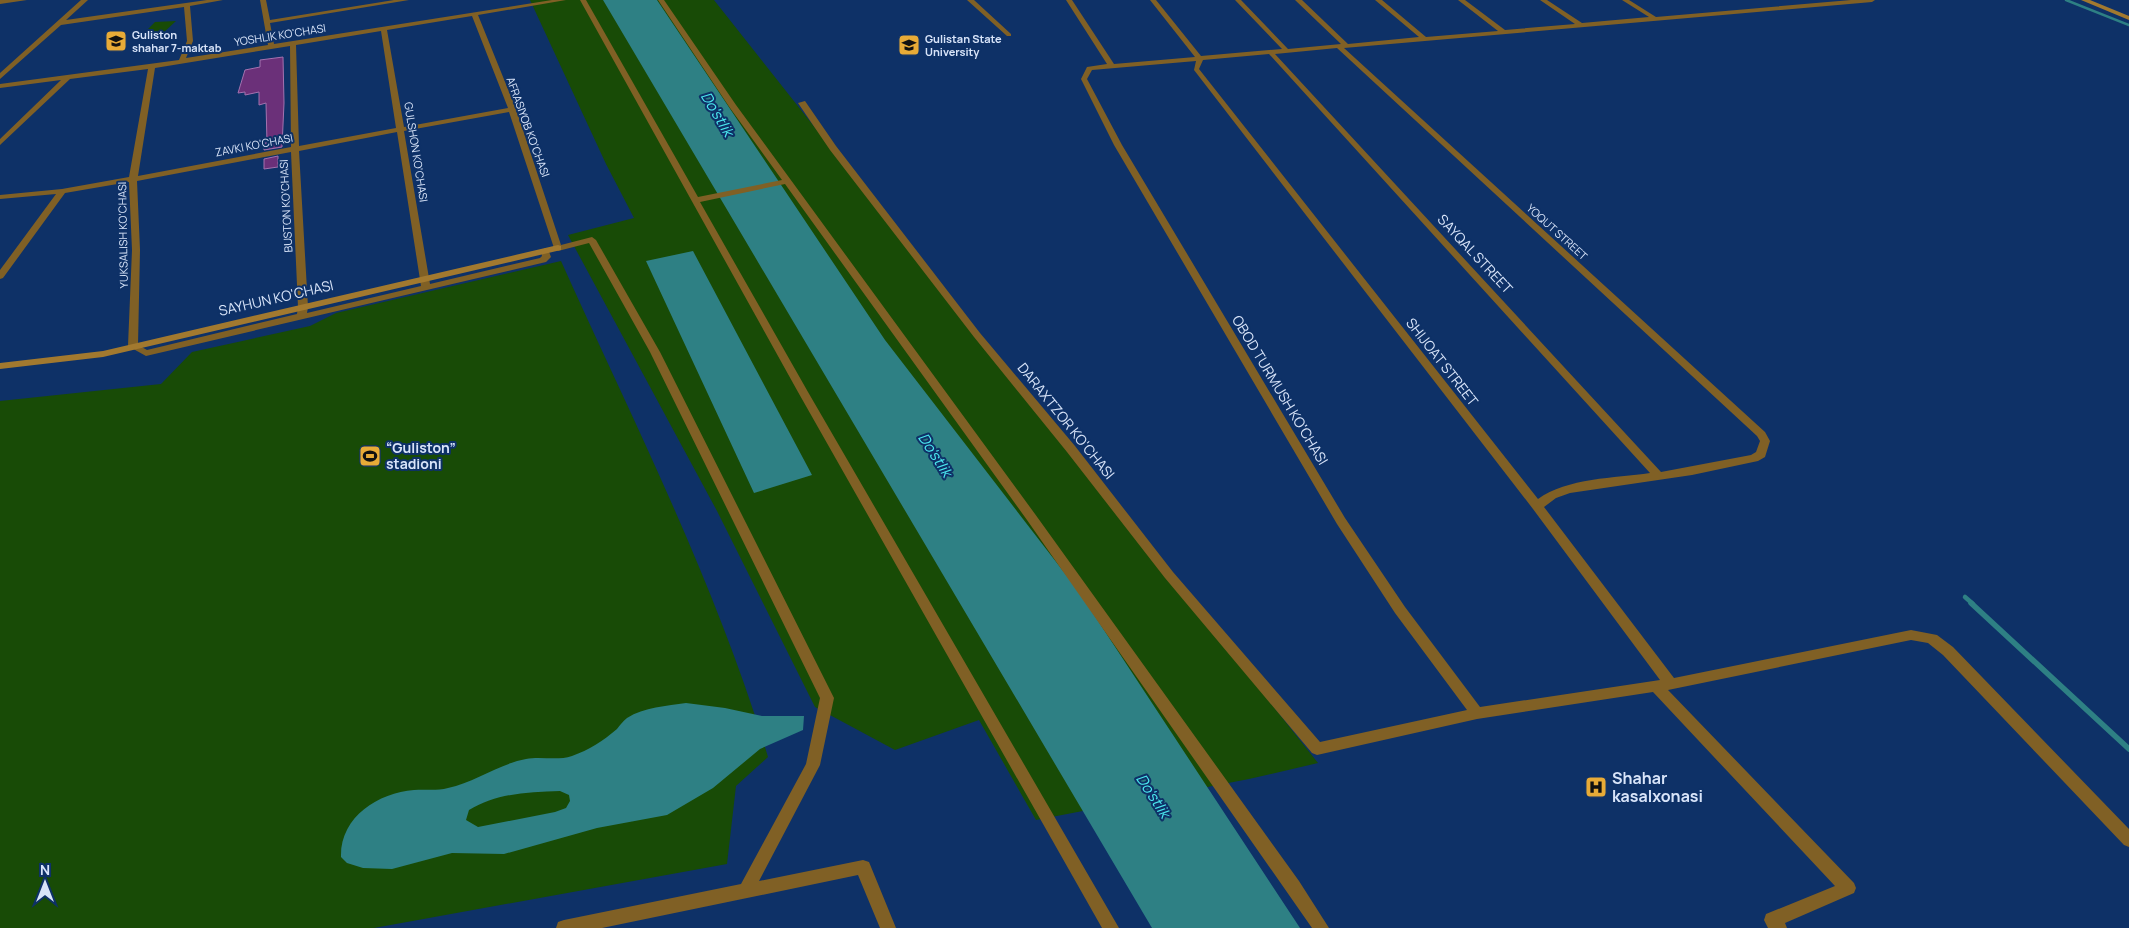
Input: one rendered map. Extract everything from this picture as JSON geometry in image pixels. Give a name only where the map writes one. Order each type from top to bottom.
[{"type":"street","points":[[0,2],[24,0]]},
{"type":"street","points":[[0,77],[85,0]]},
{"type":"street","points":[[61,23],[220,0]]},
{"type":"street","points":[[263,0],[271,46]]},
{"type":"street","points":[[268,22],[406,0]]},
{"type":"street","name":"YOSHLIK KO'CHASI","points":[[0,86],[152,66],[563,0]]},
{"type":"street","points":[[583,0],[803,392],[1111,928]]},
{"type":"street","points":[[662,0],[733,106],[1031,517],[1287,878],[1320,928]]},
{"type":"street","points":[[970,0],[1009,35]]},
{"type":"street","points":[[1069,0],[1111,65],[1271,53],[1579,24],[1709,15],[1872,0]]},
{"type":"street","points":[[1153,0],[1200,59]]},
{"type":"street","points":[[1238,0],[1287,51]]},
{"type":"street","points":[[1298,0],[1342,46]]},
{"type":"street","points":[[1378,0],[1424,38]]},
{"type":"street","points":[[1461,0],[1503,31]]},
{"type":"street","points":[[1543,0],[1579,24]]},
{"type":"street","points":[[1625,0],[1654,18]]},
{"type":"street","points":[[2084,0],[2129,18]]},
{"type":"street","points":[[182,61],[190,41],[187,5]]},
{"type":"street","name":"AFRASIYOB KO'CHASI","points":[[475,14],[512,109],[558,248]]},
{"type":"street","name":"GULSHON KO'CHASI","points":[[384,28],[402,129],[425,283]]},
{"type":"street","name":"BUSTON KO'CHASI","points":[[293,43],[294,148],[302,312]]},
{"type":"street","name":"YOQUT STREET","points":[[1342,46],[1761,434],[1765,441],[1761,454],[1754,458],[1692,471],[1657,474]]},
{"type":"street","name":"SAYQAL STREET","points":[[1271,53],[1657,474]]},
{"type":"street","name":"SHIJOAT STREET","points":[[1200,59],[1196,69],[1537,506],[1664,685],[1848,888],[1772,920],[1779,928]]},
{"type":"street","name":"OBOD TURMUSH KO'CHASI","points":[[1111,65],[1089,68],[1084,78],[1118,145],[1341,521],[1400,610],[1478,713]]},
{"type":"street","name":"YUKSALISH KO'CHASI","points":[[133,346],[136,250],[133,179],[152,66]]},
{"type":"street","points":[[0,143],[67,78]]},
{"type":"street","name":"DARAXTZOR KO'CHASI","points":[[802,103],[833,148],[977,335],[1071,449],[1169,575],[1317,749],[1478,713]]},
{"type":"street","name":"ZAVKI KO'CHASI","points":[[0,197],[62,191],[133,179],[512,109]]},
{"type":"street","points":[[696,200],[788,181]]},
{"type":"street","points":[[1,272],[62,191]]},
{"type":"street","points":[[558,248],[592,240],[658,359],[827,698],[812,765],[745,892]]},
{"type":"street","name":"SAYHUN KO'CHASI","points":[[0,366],[103,354],[133,346],[302,312],[425,283],[558,248]]},
{"type":"street","points":[[1537,506],[1552,495],[1568,489],[1657,474]]},
{"type":"street","points":[[1478,713],[1664,685],[1911,635],[1932,639],[1948,651],[2129,840]]},
{"type":"street","points":[[564,928],[863,867],[888,928]]},
{"type":"green space","points":[[530,0],[714,0],[1318,763],[1249,779],[1036,820],[979,720],[895,750],[815,707],[717,511],[568,235],[634,218],[606,164]]},
{"type":"green space","points":[[176,21],[162,34],[141,36],[155,22]]},
{"type":"green space","points":[[561,261],[673,506],[699,568],[747,693],[768,757],[736,786],[727,864],[374,928],[0,928],[0,401],[161,384],[192,352],[310,326],[336,313]]},
{"type":"water","name":"Do'stlik","points":[[603,0],[657,0],[885,340],[1077,589],[1300,928],[1152,928]]},
{"type":"water","points":[[693,251],[812,475],[754,493],[646,261]]},
{"type":"water","points":[[686,703],[725,708],[762,716],[804,716],[803,730],[760,749],[713,788],[667,815],[597,828],[504,854],[452,853],[392,869],[363,868],[347,863],[341,857],[342,843],[354,819],[375,802],[387,796],[414,790],[448,788],[468,782],[516,761],[572,756],[601,741],[634,714],[648,709]],"holes":[[[560,791],[569,795],[570,801],[566,808],[555,812],[478,827],[466,820],[469,810],[480,804],[513,794]]]},
{"type":"building","points":[[283,57],[284,103],[282,147],[264,150],[264,143],[267,143],[266,103],[259,105],[259,92],[245,95],[245,92],[238,93],[245,70],[260,67],[260,60]]},
{"type":"building","points":[[278,156],[278,167],[264,169],[264,159]]},
{"type":"waterway","points":[[2066,0],[2129,25]]},
{"type":"waterway","points":[[1965,597],[1973,604]]},
{"type":"waterway","points":[[1971,603],[2129,749]]},
{"type":"place","name":"Guliston shahar 7-maktab","points":[[116,41]]},
{"type":"place","name":"Gulistan State University","points":[[909,45]]},
{"type":"place","name":"“Guliston” stadioni","points":[[370,456]]},
{"type":"place","name":"Shahar kasalxonasi","points":[[1596,787]]}]
